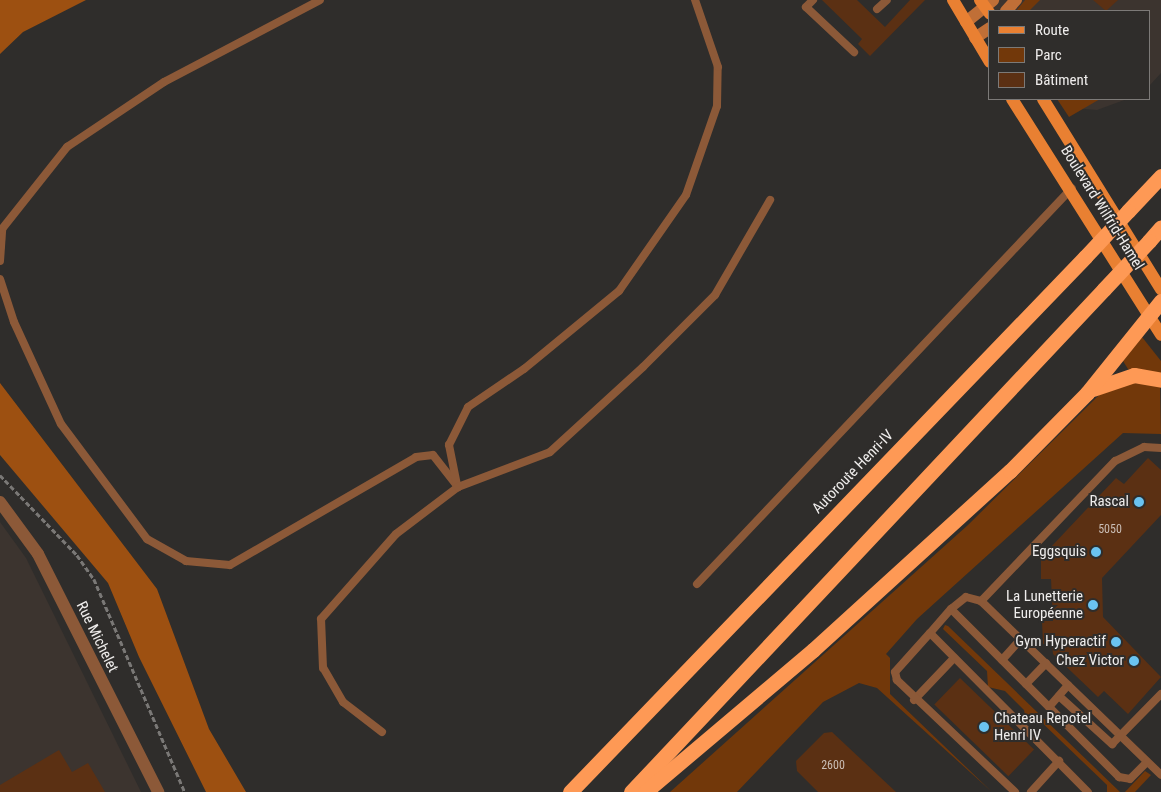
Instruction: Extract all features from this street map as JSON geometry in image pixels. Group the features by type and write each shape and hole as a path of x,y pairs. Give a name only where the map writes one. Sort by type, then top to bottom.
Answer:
{"highway":[{"name":"Autoroute Henri-IV","path":"570,792 1161,176"},
{"path":"631,792 1161,227"},
{"path":"645,792 905,567 1087,392 1161,301"},
{"path":"1087,392 1109,380 1134,375 1161,380"}],"main road":[{"path":"953,0 988,59"},
{"path":"1007,10 1016,0"},
{"path":"966,22 987,6"},
{"path":"975,38 988,29"},
{"name":"Boulevard Wilfrid-Hamel","path":"1013,100 1072,188 1161,335"},
{"name":"Boulevard Wilfrid-Hamel","path":"1044,100 1161,289"}],"street":[{"name":"Rue Michelet","path":"0,502 38,554 158,792"}],"lane":[{"path":"0,261 2,229 67,146 164,82 320,0"},
{"path":"458,487 449,445 468,407 524,369 619,291 686,195 718,106 718,67 695,0"},
{"path":"813,0 806,7 854,52"},
{"path":"877,10 887,0"},
{"path":"697,584 1072,188"},
{"path":"382,732 343,702 323,668 321,619 396,534 458,487 550,452 636,374 715,295 770,200"},
{"path":"0,279 14,322 61,424 147,539 186,561 230,565 416,457 432,455 458,487"},
{"path":"981,600 1115,462 1144,447 1161,448"},
{"path":"1015,792 914,700 894,672 951,609 966,597 981,600 1161,775"},
{"path":"951,609 1124,780 1147,762"},
{"path":"930,633 1088,792"},
{"path":"1002,660 1022,639"},
{"path":"914,700 954,658"},
{"path":"1026,684 1046,662"},
{"path":"1049,707 1068,685"},
{"path":"1059,696 1108,743 1121,736 1161,694"},
{"path":"1031,792 1059,761"}],"path":[{"path":"0,475 77,555 94,579 185,792"}],"shaded area":[{"path":"0,0 86,0 23,32 0,54"},
{"path":"988,0 1161,0 1161,73 1151,84 1151,10 994,10"},
{"path":"1059,100 1124,100 1097,110 1074,108"},
{"path":"0,383 157,589 209,729 246,792 206,792 139,657 108,583 0,455"},
{"path":"0,522 26,558 141,792 0,792"}],"green space":[{"path":"1025,0 1040,0 1030,10 1017,10"},
{"path":"1058,100 1098,100 1069,117"},
{"path":"1142,337 1161,361 1161,373 1128,369 1123,361"},
{"path":"1133,383 1160,385 1161,434 1123,433 917,619 886,654 890,658 890,694 992,792 877,688 859,683 823,702 737,792 670,792 968,525 1107,388"},
{"path":"945,625 1120,792 1107,792 1107,785 1036,717 1030,717 1027,724 1024,710 1005,691 988,687 987,671 943,629"},
{"path":"1145,771 1151,775 1135,792 1125,792"}],"building":[{"path":"822,0 857,0 885,27 910,0 925,0 870,56 858,44 862,39"},
{"path":"1093,0 1118,0 1107,10"},
{"path":"1148,458 1161,470 1161,515 1102,578 1103,617 1161,677 1128,714 1104,691 1098,697 1053,654 1052,644 1043,644 1042,621 1053,621 1051,579 1041,579 1041,558 1051,558 1050,548 1116,478 1124,484"},
{"name":"Chateau Repotel Henri IV","path":"960,678 1034,750 1008,776 934,705"},
{"path":"832,732 896,792 818,792 797,771 796,761 824,733"},
{"path":"59,750 72,772 88,763 105,792 0,792 0,785"}],"place":[{"name":"Rascal","path":"1139,502"},
{"name":"Eggsquis","path":"1096,552"},
{"name":"La Lunetterie Européenne","path":"1093,605"},
{"name":"Gym Hyperactif","path":"1116,642"},
{"name":"Chez Victor","path":"1134,661"},
{"name":"Chateau Repotel Henri IV","path":"984,727"}]}
